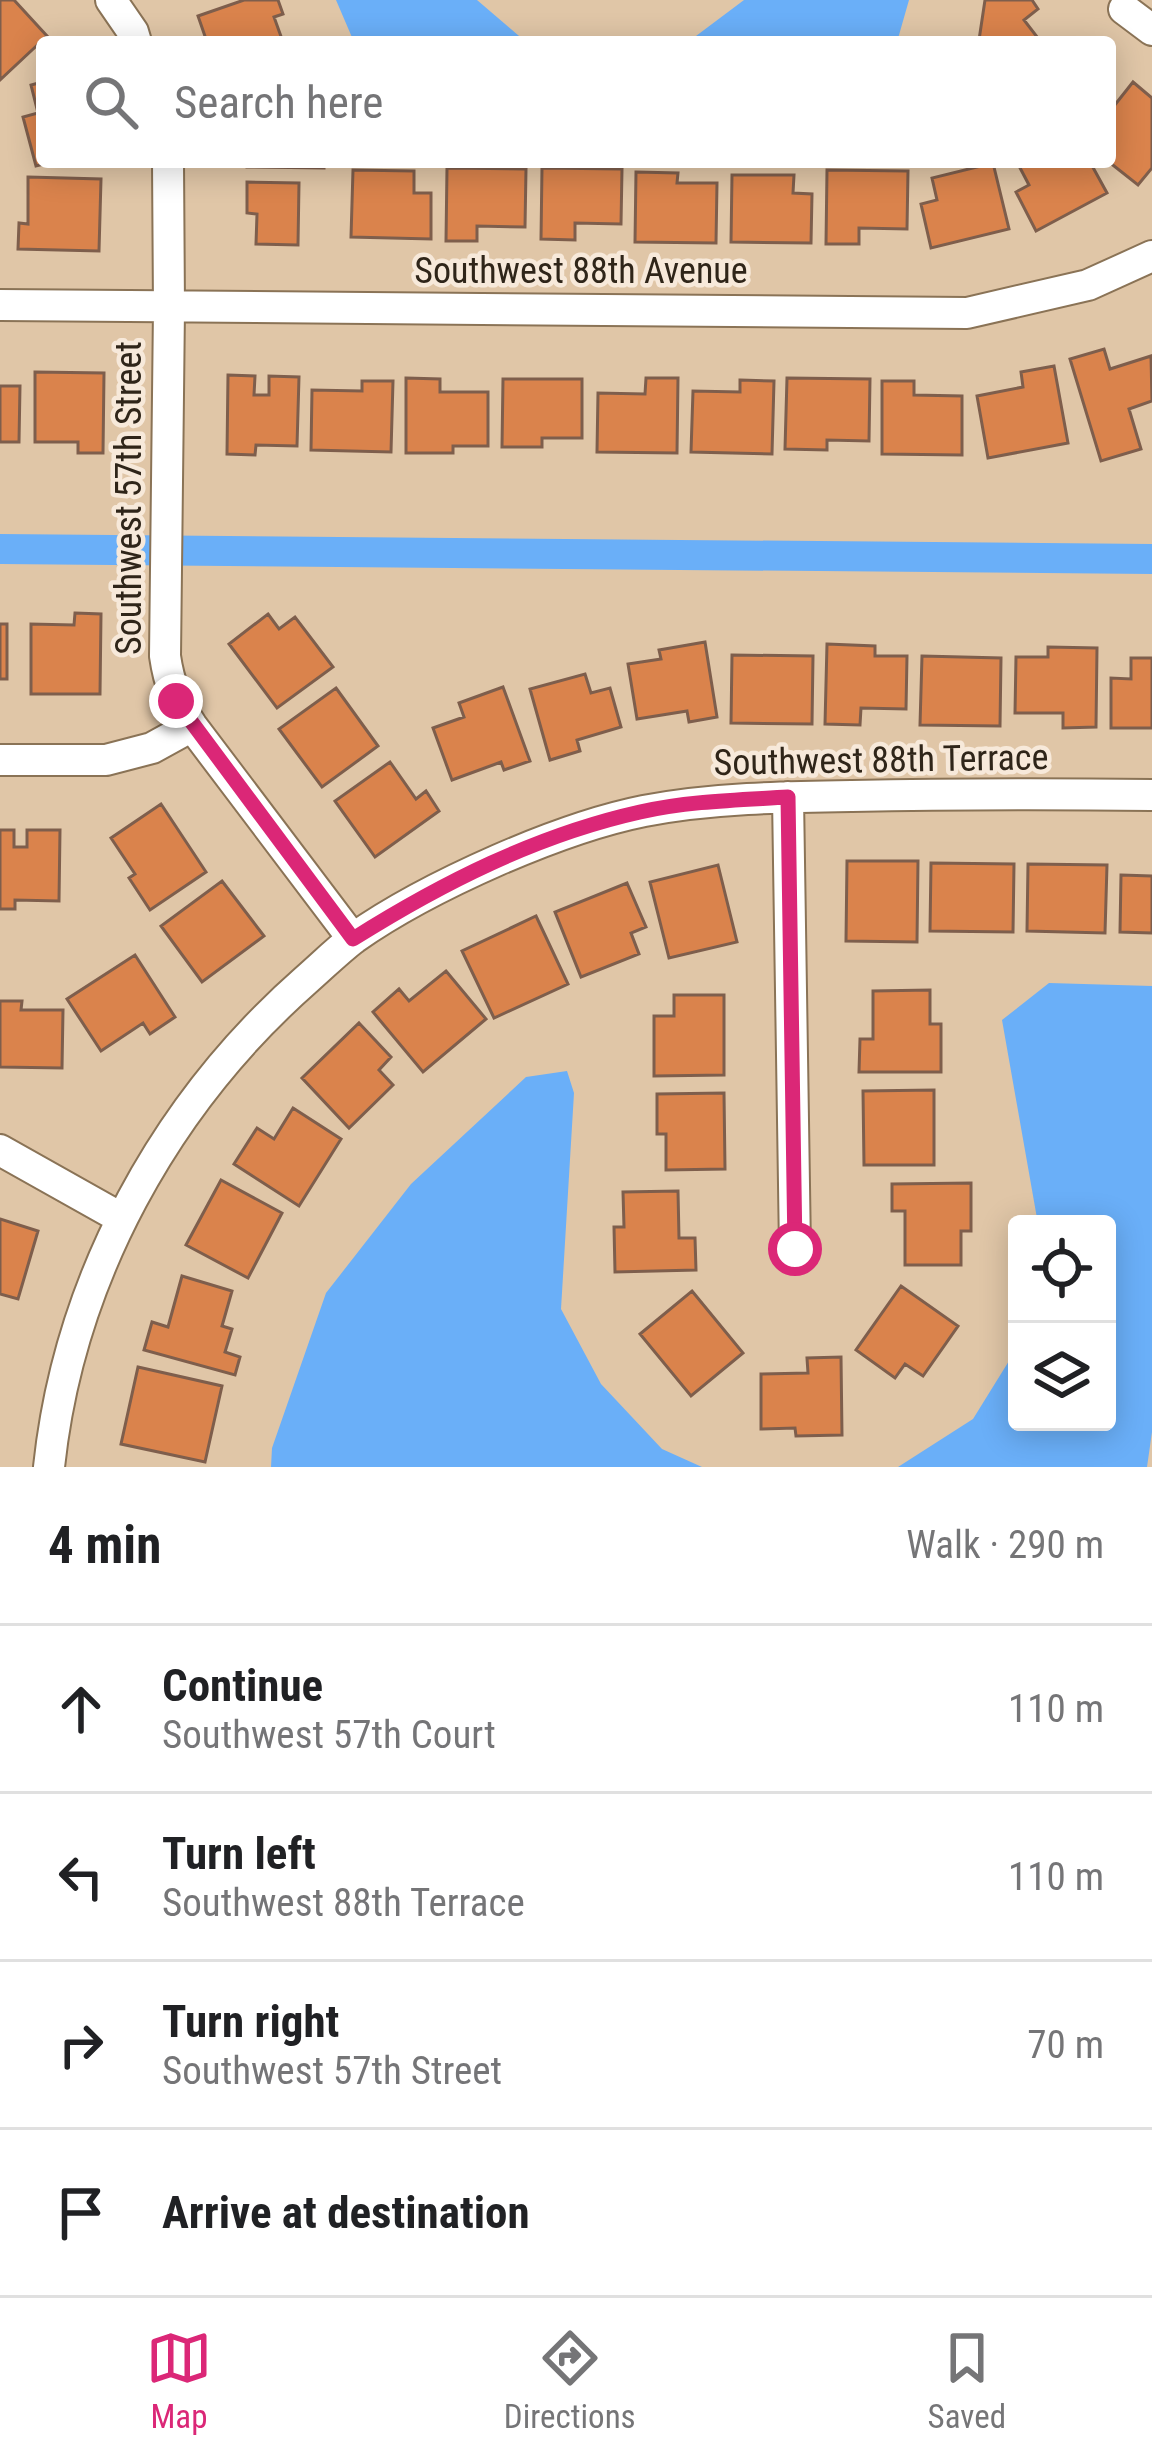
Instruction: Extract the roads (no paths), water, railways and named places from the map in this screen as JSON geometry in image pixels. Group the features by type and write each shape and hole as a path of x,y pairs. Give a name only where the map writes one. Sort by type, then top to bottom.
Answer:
{"street":[{"path":"111,0 134,36"},
{"path":"1124,9 1152,30"},
{"name":"Southwest 57th Street","path":"168,168 164,630 169,682 192,726 353,939"},
{"name":"Southwest 88th Avenue","path":"0,304 967,313 1088,285 1152,256"},
{"path":"0,760 106,760 152,748 192,726"},
{"name":"Southwest 88th Terrace","path":"353,939 470,872 578,829 642,812 788,797 1152,795"},
{"path":"788,797 795,1249"},
{"path":"50,1467 53,1431 82,1315 122,1218 179,1124 234,1052 274,1009 353,939"},
{"path":"0,1150 122,1218"}],"water":[{"path":"336,0 477,0 519,36 351,36"},
{"path":"744,0 909,0 899,36 696,36"},
{"path":"1049,983 1152,986 1152,1432 1147,1467 898,1467 973,1419 1008,1363 1008,1431 1116,1431 1116,1215 1036,1215 1002,1020"},
{"path":"567,1071 574,1093 561,1309 601,1384 662,1449 702,1467 271,1467 272,1448 326,1293 411,1184 526,1077"}],"waterway":[{"path":"0,549 1152,559"}]}
